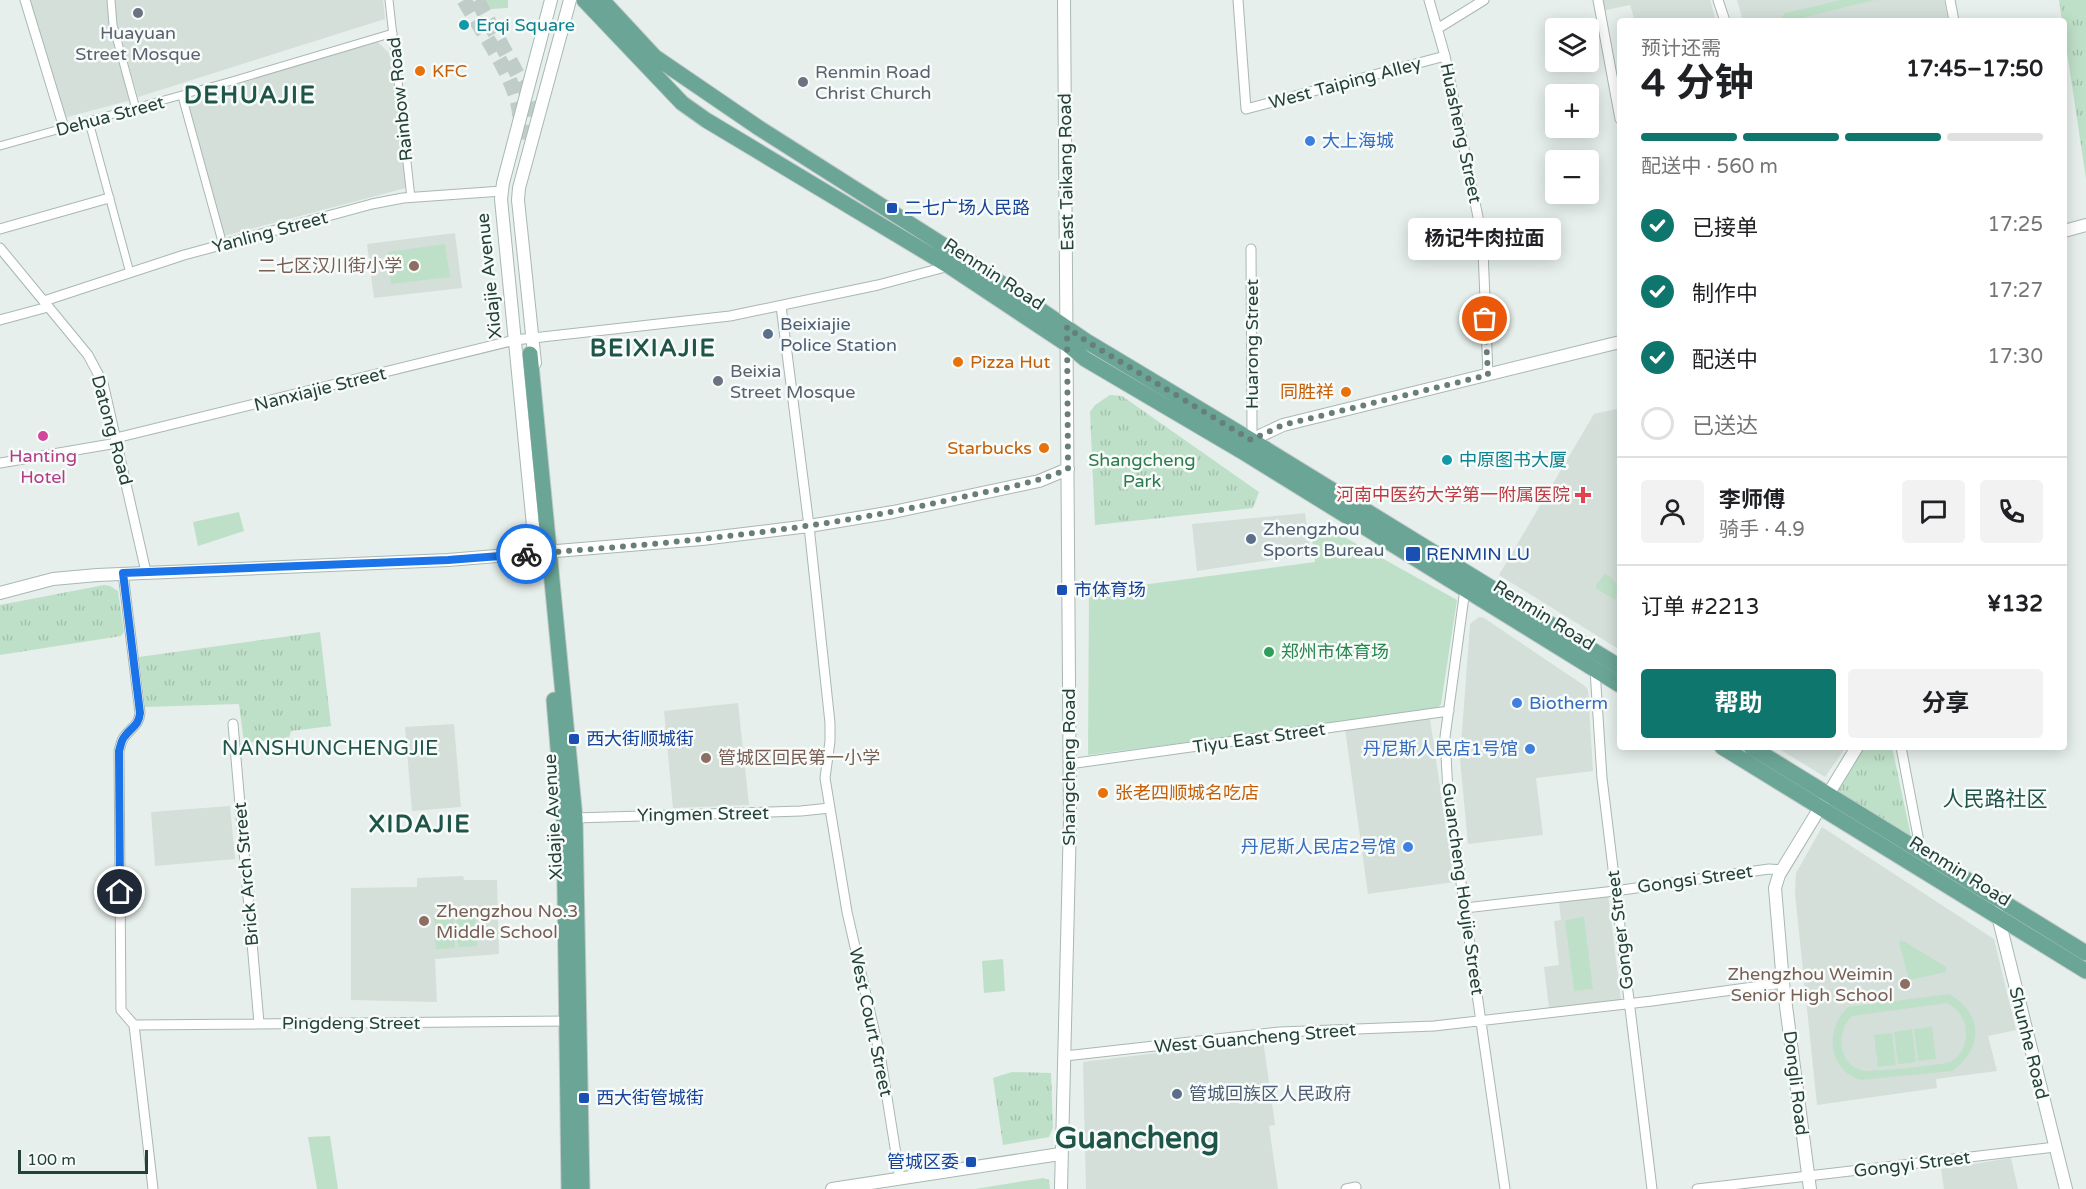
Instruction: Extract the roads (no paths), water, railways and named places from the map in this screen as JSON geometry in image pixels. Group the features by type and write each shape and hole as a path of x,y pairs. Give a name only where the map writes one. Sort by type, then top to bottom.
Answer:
{"main road":[{"name":"Renmin Road","path":"584,0 682,103 698,114 949,266 1068,345 1085,360 1247,446 1617,665"},
{"name":"Renmin Road","path":"602,0 655,57 759,128 963,257 1086,341 1465,589 1617,683"},
{"name":"Xidajie Avenue","path":"525,345 545,553 575,818 582,1189"},
{"name":"Xidajie Avenue","path":"545,553 564,819 569,1189"},
{"name":"Renmin Road","path":"1728,750 1922,852 2086,953"},
{"name":"Renmin Road","path":"1755,750 1823,801 1999,917 2086,970"}],"street":[{"path":"25,0 64,128"},
{"path":"111,0 113,25 136,109"},
{"name":"Rainbow Road","path":"389,0 411,198"},
{"name":"Xidajie Avenue","path":"525,345 501,205 502,191 551,0"},
{"name":"Xidajie Avenue","path":"525,345 519,188 570,0"},
{"name":"East Taikang Road","path":"1064,0 1068,345"},
{"name":"West Taiping Alley","path":"1238,0 1246,110 1445,56"},
{"name":"Huasheng Street","path":"1429,0 1445,56 1478,216 1483,250 1488,375"},
{"path":"1437,29 1484,0"},
{"path":"1598,0 1617,103"},
{"path":"1718,0 1724,18"},
{"path":"1950,0 1953,18"},
{"name":"Dehua Street","path":"0,146 182,96 393,33"},
{"path":"182,96 223,245"},
{"path":"89,122 130,273"},
{"name":"Yanling Street","path":"0,320 130,273 372,204 411,198 502,191"},
{"path":"0,229 109,198"},
{"path":"2067,230 2086,225"},
{"name":"Datong Road","path":"0,248 88,355 103,383 146,572"},
{"name":"Huarong Street","path":"1247,446 1251,249"},
{"name":"Nanxiajie Street","path":"0,463 116,441 525,345 730,316 878,285 949,266"},
{"name":"West Court Street","path":"781,306 809,526 830,723 825,778 855,947 881,1060 900,1179"},
{"path":"1247,446 1283,425 1617,343"},
{"name":"Shangcheng Road","path":"1061,1189 1070,764 1068,345"},
{"path":"0,593 53,579 123,573 448,560 702,539 809,526 892,512 1039,481 1068,469"},
{"path":"123,573 140,713 135,727 122,739 119,751 121,1010 134,1025 153,1189"},
{"name":"Guancheng Houjie Street","path":"1465,589 1445,737 1448,784 1505,1189"},
{"name":"Gonger Street","path":"1595,670 1602,778 1652,1189"},
{"name":"Tiyu East Street","path":"1070,764 1449,711"},
{"name":"Brick Arch Street","path":"233,723 259,1023"},
{"name":"Dongli Road","path":"1810,1189 1783,983 1775,888 1782,870 1855,750"},
{"path":"1902,750 1922,852"},
{"name":"Yingmen Street","path":"575,818 801,811 830,808"},
{"name":"Gongsi Street","path":"1465,908 1615,891 1769,869 1782,870"},
{"name":"Shunhe Road","path":"1994,896 2066,1189"},
{"name":"West Guancheng Street","path":"1065,1056 1280,1032 1434,1026 1629,1004 1783,983"},
{"name":"Pingdeng Street","path":"134,1025 568,1021"},
{"name":"Gongyi Street","path":"1697,1189 2055,1147"},
{"path":"839,1189 1060,1154"}],"tunnel":[{"path":"464,0 507,75 514,91 520,121"},
{"path":"477,0 525,88 531,109 529,141"}],"place":[{"name":"Huayuan Street Mosque","path":"138,13"},
{"name":"Erqi Square","path":"464,25"},
{"name":"KFC","path":"420,71"},
{"name":"Renmin Road Christ Church","path":"803,82"},
{"name":"大上海城","path":"1310,141"},
{"name":"二七广场人民路","path":"892,208"},
{"name":"二七区汉川街小学","path":"414,266"},
{"name":"杨记牛肉拉面","path":"1485,319"},
{"name":"Beixiajie Police Station","path":"768,334"},
{"name":"Pizza Hut","path":"958,362"},
{"name":"Beixia Street Mosque","path":"718,381"},
{"name":"同胜祥","path":"1346,392"},
{"name":"Hanting Hotel","path":"43,436"},
{"name":"Starbucks","path":"1044,448"},
{"name":"中原图书大厦","path":"1447,460"},
{"name":"河南中医药大学第一附属医院","path":"1583,495"},
{"name":"Zhengzhou Sports Bureau","path":"1251,539"},
{"name":"RENMIN LU","path":"1413,554"},
{"name":"市体育场","path":"1062,590"},
{"name":"郑州市体育场","path":"1269,652"},
{"name":"Biotherm","path":"1517,703"},
{"name":"西大街顺城街","path":"574,739"},
{"name":"丹尼斯人民店1号馆","path":"1530,749"},
{"name":"管城区回民第一小学","path":"706,758"},
{"name":"张老四顺城名吃店","path":"1103,793"},
{"name":"丹尼斯人民店2号馆","path":"1408,847"},
{"name":"Zhengzhou No.3 Middle School","path":"424,921"},
{"name":"Zhengzhou Weimin Senior High School","path":"1905,984"},
{"name":"管城回族区人民政府","path":"1177,1094"},
{"name":"西大街管城街","path":"584,1098"},
{"name":"管城区委","path":"971,1162"}],"district":[{"name":"DEHUAJIE","path":"250,95"},
{"name":"BEIXIAJIE","path":"653,348"},
{"name":"NANSHUNCHENGJIE","path":"330,748"},
{"name":"人民路社区","path":"1995,799"},
{"name":"XIDAJIE","path":"420,824"},
{"name":"Guancheng","path":"1137,1138"}],"park label":[{"name":"Shangcheng Park","path":"1142,470"}]}
